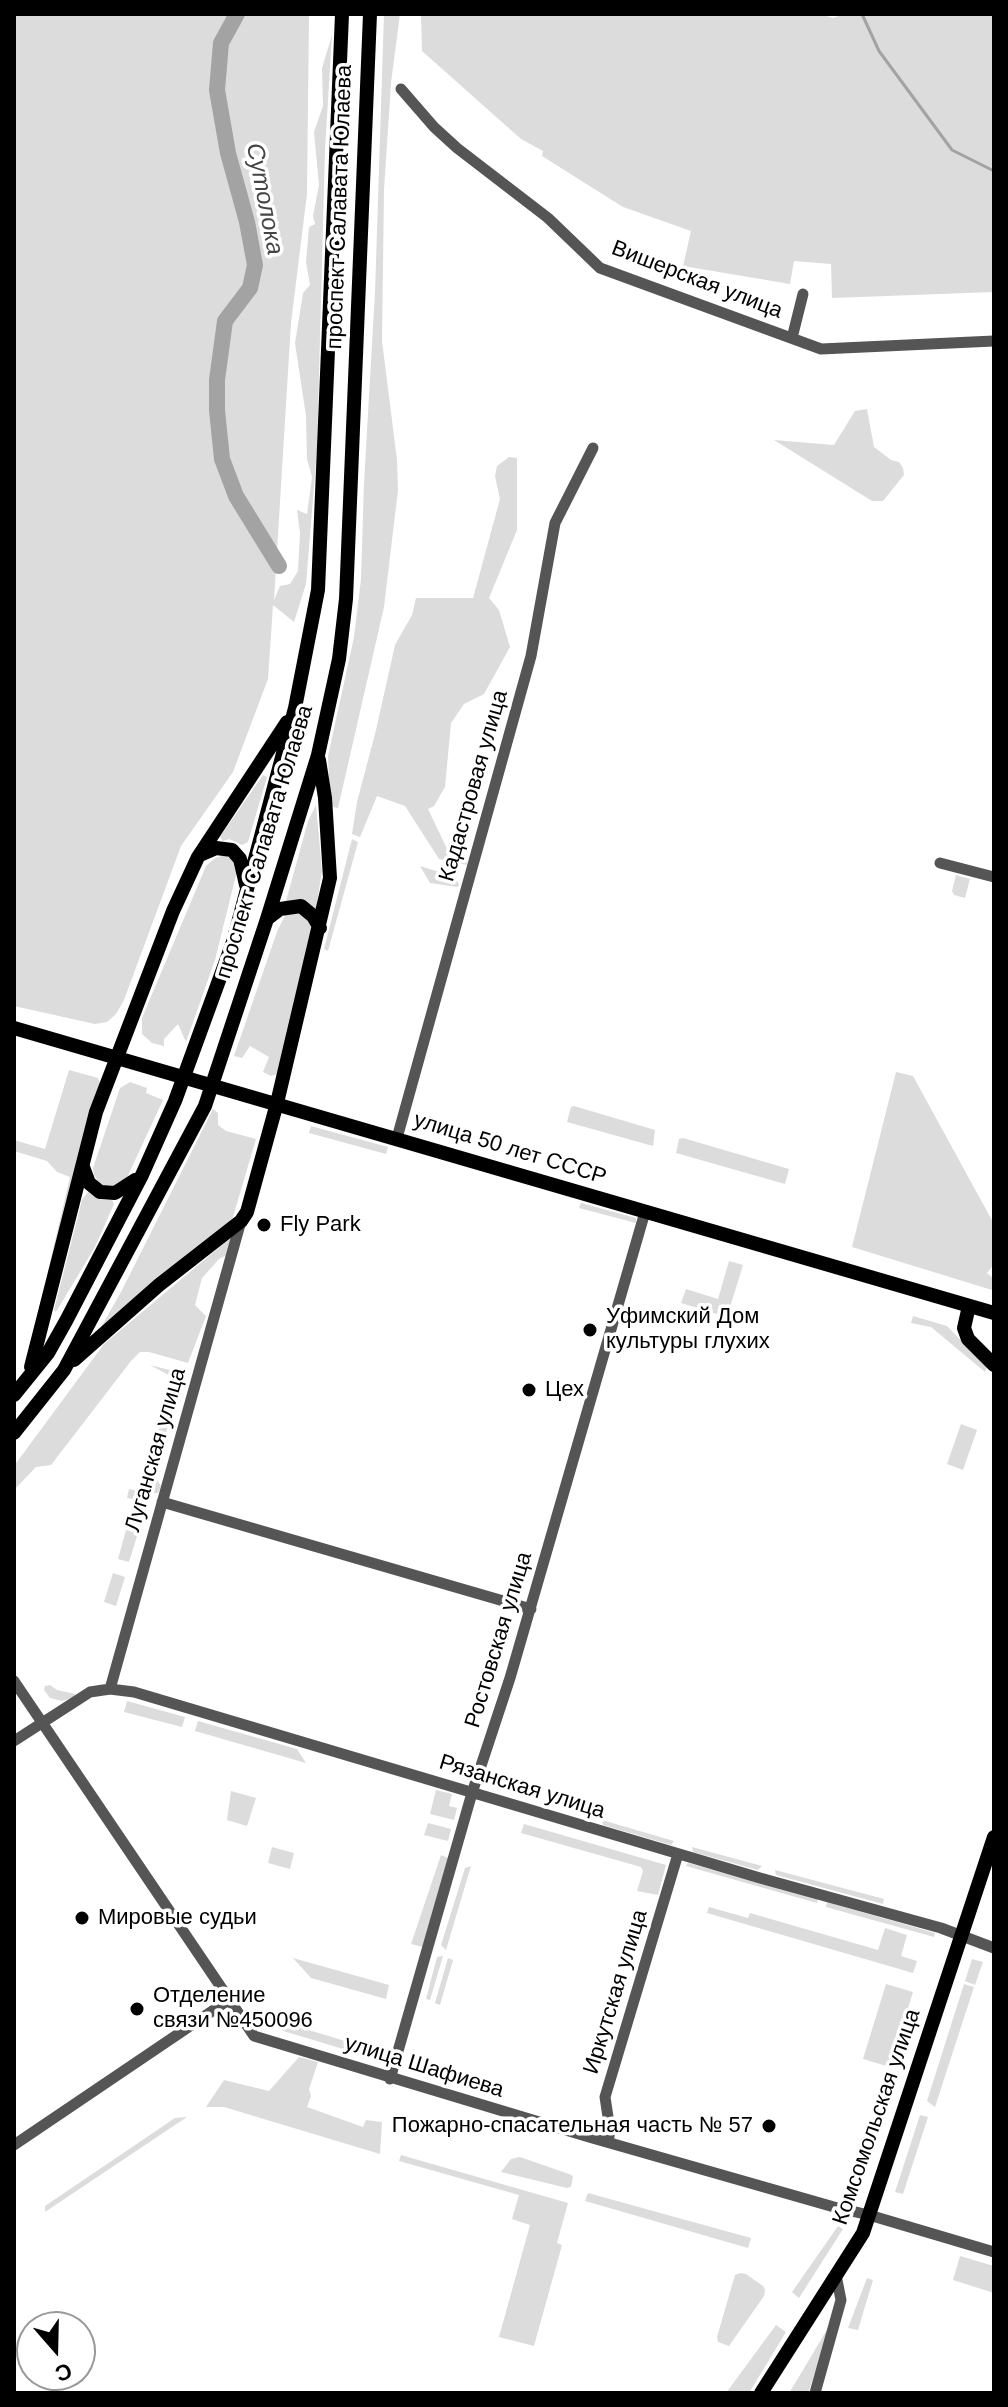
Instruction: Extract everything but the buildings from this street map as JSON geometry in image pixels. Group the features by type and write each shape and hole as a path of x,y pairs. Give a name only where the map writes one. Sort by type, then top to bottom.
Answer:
{"main road":[{"name":"проспект Салавата Юлаева","path":"14,1395 48,1353 66,1321 142,1175 196,1048 233,942 295,708 318,590 342,14"},
{"name":"проспект Салавата Юлаева","path":"14,1433 64,1370 205,1106 318,755 339,659 346,599 370,14"},
{"path":"28,1377 96,1112 173,911 198,857 295,708"},
{"path":"64,1370 100,1335 241,1221 253,1192 330,878 325,798 318,755"},
{"path":"198,857 216,848 232,850 240,859 247,890"},
{"path":"267,919 280,909 301,906 313,916 320,928"},
{"name":"улица 50 лет СССР","path":"14,1028 994,1313"},
{"path":"83,1166 93,1188 108,1194 122,1190 142,1175"},
{"path":"969,1306 964,1328 968,1339 994,1365"},
{"name":"Комсомольская улица","path":"761,2393 863,2233 994,1837"}],"street":[{"name":"Вишерская улица","path":"401,89 457,148 548,218 600,268 821,349 994,341"},
{"path":"792,338 803,294"},
{"name":"Кадастровая улица","path":"397,1138 531,656 555,523 593,448"},
{"path":"940,863 994,877"},
{"name":"Ростовская улица","path":"390,2079 472,1793 531,1609 645,1212"},
{"name":"Луганская улица","path":"110,1689 241,1221"},
{"path":"162,1502 531,1609"},
{"name":"улица Шафиева","path":"14,1681 254,2036 390,2079 994,2252"},
{"path":"14,1741 90,1692 110,1689"},
{"name":"Рязанская улица","path":"110,1689 134,1692 678,1854 941,1928 994,1948"},
{"name":"Иркутская улица","path":"608,2142 610,2130 605,2097 678,1854"},
{"path":"14,2145 230,1999"},
{"path":"815,2393 841,2300 836,2275"}],"shaded area":[{"path":"14,14 309,14 307,194 291,323 274,600 280,586 290,584 298,571 300,533 297,510 307,514 312,477 307,459 306,416 295,343 303,293 310,285 306,262 309,227 315,224 313,216 319,185 314,132 323,106 322,68 332,35 325,150 317,450 306,584 294,622 273,605 268,679 233,772 181,846 124,1000 107,1022 95,1024 14,1006"},
{"path":"384,14 400,14 391,83 384,190 382,341 398,490 384,607 338,808 333,807 330,800 328,756 354,637 361,579"},
{"path":"421,14 819,14 833,18 844,14 994,14 994,292 832,298 831,264 794,261 790,284 683,266 691,231 623,207 542,156 543,151 521,139 422,51"},
{"path":"867,409 874,447 891,460 899,462 903,468 904,475 883,501 872,501 774,440 834,445 855,411"},
{"path":"509,457 517,458 517,530 489,598 499,610 510,647 484,694 464,704 451,723 445,787 434,806 428,809 449,853 467,861 467,865 439,859 405,806 377,796 360,837 352,834 395,645 412,615 416,598 473,598 500,499 495,476 497,466"},
{"path":"263,775 267,777 248,842 242,845 229,839 223,841 220,837"},
{"path":"316,805 322,871 316,909 304,901 286,901 308,821"},
{"path":"352,839 358,842 328,951 324,949"},
{"path":"225,855 235,862 237,871 215,960 186,1042 178,1024 164,1039 164,1046 152,1043 142,1034 142,1018 206,866 215,858"},
{"path":"420,866 455,877 459,885 430,883"},
{"path":"956,875 970,879 965,898 954,895 952,891"},
{"path":"299,912 308,915 316,930 277,1074 271,1076 263,1072 269,1057 250,1046 242,1058 234,1056 278,929 286,914"},
{"path":"69,1070 98,1078 100,1083 36,1322 70,1177 57,1172 47,1161 14,1151 14,1140 45,1149"},
{"path":"896,1072 913,1076 994,1224 994,1264 987,1273 994,1279 992,1290 852,1247"},
{"path":"130,1082 147,1088 146,1093 163,1100 125,1182 120,1186 102,1187 93,1168 120,1088"},
{"path":"574,1106 655,1130 653,1146 567,1122"},
{"path":"213,1109 218,1113 218,1125 226,1131 256,1139 233,1217 225,1229 100,1329 121,1292"},
{"path":"311,1126 388,1147 386,1154 309,1133"},
{"path":"679,1139 789,1169 785,1184 676,1153"},
{"path":"88,1192 101,1200 112,1200 114,1204 95,1247 56,1312 54,1310 82,1200"},
{"path":"581,1203 636,1218 636,1223 579,1208"},
{"path":"234,1235 227,1255 219,1259 202,1278 195,1305 206,1316 188,1363 140,1352 51,1465 36,1467 14,1490 14,1466 104,1344"},
{"path":"729,1261 743,1265 727,1317 681,1303 686,1289 718,1299"},
{"path":"913,1316 947,1326 987,1367 985,1372 931,1327 911,1323"},
{"path":"150,1365 181,1373 182,1377 154,1475 161,1486 158,1493 151,1493 148,1502 127,1498 129,1489 138,1491 176,1379"},
{"path":"961,1424 977,1430 963,1470 947,1464"},
{"path":"126,1530 138,1533 129,1562 118,1559"},
{"path":"113,1573 125,1577 116,1606 104,1602"},
{"path":"45,1686 75,1694 75,1697 62,1701 50,1698 44,1690"},
{"path":"127,1701 185,1717 182,1727 124,1712"},
{"path":"198,1721 297,1749 306,1763 195,1731"},
{"path":"436,1790 452,1794 449,1806 457,1808 454,1820 430,1814"},
{"path":"231,1791 256,1798 247,1826 227,1820"},
{"path":"602,1820 674,1841 671,1845 603,1825"},
{"path":"428,1823 451,1829 448,1841 424,1835"},
{"path":"524,1824 666,1865 658,1895 637,1891 643,1871 641,1867 521,1833"},
{"path":"272,1847 294,1853 290,1869 268,1863"},
{"path":"692,1847 762,1866 758,1870 693,1852"},
{"path":"441,1855 448,1858 423,1947 411,1944"},
{"path":"688,1863 818,1899 817,1903 686,1866"},
{"path":"471,1866 446,1950 441,1945 465,1868"},
{"path":"775,1870 884,1899 883,1904 776,1875"},
{"path":"827,1902 935,1933 934,1937 826,1907"},
{"path":"709,1907 748,1918 750,1913 878,1950 885,1928 907,1935 901,1956 917,1961 913,1973 707,1913"},
{"path":"443,1956 430,2000 426,1999 437,1957"},
{"path":"293,1958 389,1985 386,1999 311,1978"},
{"path":"448,1958 453,1960 440,2005 435,2003"},
{"path":"972,1959 983,1962 975,1985 965,1981"},
{"path":"886,1984 913,1992 890,2067 863,2059"},
{"path":"964,1984 974,1987 935,2107 927,2101"},
{"path":"282,2022 385,2053 383,2061 280,2030"},
{"path":"299,2057 318,2062 307,2107 363,2127 366,2120 382,2122 380,2154 224,2107 206,2107 224,2080 269,2091"},
{"path":"920,2115 928,2117 903,2194 895,2192"},
{"path":"187,2117 45,2212 45,2206 175,2118"},
{"path":"401,2155 568,2203 557,2243 562,2245 534,2346 499,2337 530,2225 512,2219 519,2195 399,2161"},
{"path":"520,2157 573,2176 571,2187 501,2172 511,2159"},
{"path":"588,2193 751,2238 748,2248 585,2201"},
{"path":"838,2226 843,2229 799,2298 792,2292"},
{"path":"960,2256 994,2266 994,2293 953,2280"},
{"path":"746,2274 765,2290 764,2296 729,2346 718,2342 717,2337 735,2275"},
{"path":"867,2278 873,2280 858,2330 848,2328"},
{"path":"835,2316 808,2393 789,2393 803,2370"},
{"path":"776,2325 786,2332 749,2393 726,2393"}],"waterway":[{"name":"Сутолока","path":"237,14 221,43 217,90 228,153 255,265 250,288 225,321 217,380 217,410 222,459 236,496 279,566"},
{"path":"862,14 879,51 952,150 994,171"}],"place":[{"name":"Fly Park","path":"264,1225"},
{"name":"Уфимский Дом культуры глухих","path":"590,1330"},
{"name":"Цех","path":"529,1390"},
{"name":"Мировые судьи","path":"82,1918"},
{"name":"Отделение связи №450096","path":"137,2009"},
{"name":"Пожарно-спасательная часть № 57","path":"769,2126"}]}
